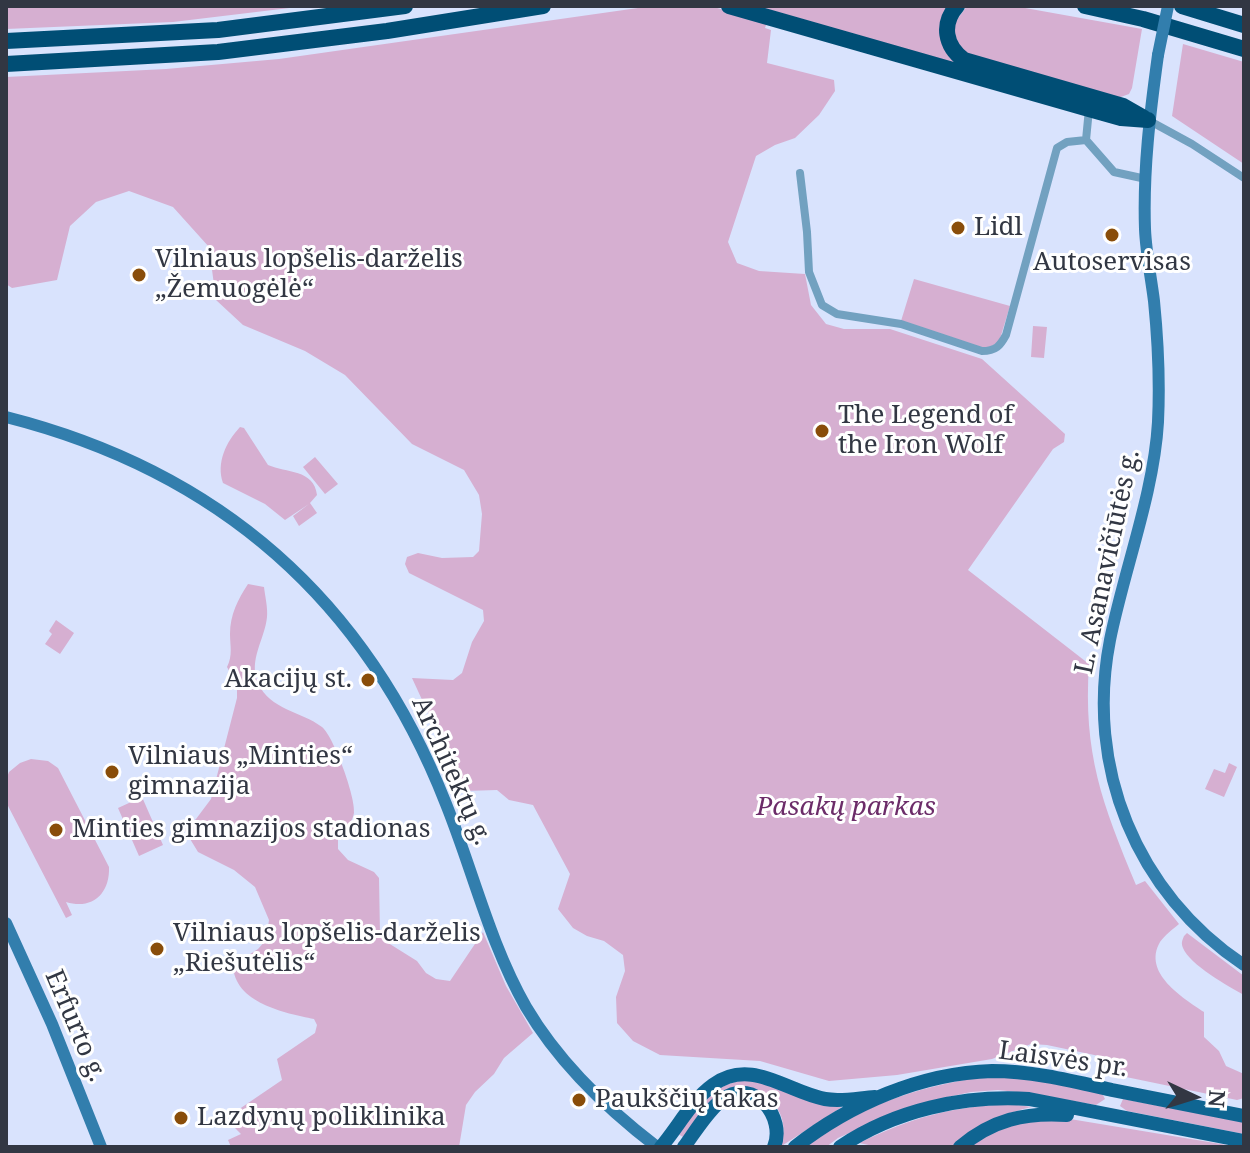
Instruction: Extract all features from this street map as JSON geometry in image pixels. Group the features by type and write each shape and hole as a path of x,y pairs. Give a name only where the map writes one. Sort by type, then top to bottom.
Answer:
{"highway":[{"path":"6,41 218,30 405,6"},
{"path":"6,64 141,58 246,49 543,6"},
{"path":"729,6 1121,118 1148,120"},
{"path":"957,6 949,17 947,31 954,51 964,60 1123,106 1148,120"},
{"path":"1085,6 1170,26 1244,49"},
{"path":"1182,6 1244,25"}],"main road":[{"name":"Laisvės pr.","path":"795,1147 831,1122 883,1096 942,1077 1012,1072 1062,1079 1244,1116"},
{"path":"659,1147 712,1085 734,1075 759,1075 826,1099 883,1096"},
{"path":"684,1147 723,1099 738,1094 756,1097 770,1108 778,1126 774,1147"},
{"name":"Laisvės pr.","path":"840,1147 851,1139 910,1114 951,1102 1029,1099 1244,1141"},
{"path":"960,1147 990,1126 1023,1115 1042,1113 1124,1118"}],"street":[{"name":"L. Asanavičiūtės g.","path":"1168,6 1148,120 1146,179 1145,233 1159,367 1157,428 1149,478 1104,672 1102,705 1107,756 1122,814 1151,873 1212,942 1244,965"},
{"path":"1089,109 1086,140 1114,172 1146,179"},
{"path":"1148,120 1244,178"},
{"path":"800,173 809,272 822,305 837,314 901,324 989,351 997,349 1006,335 1057,148 1067,142 1086,140"},
{"name":"Architektų g.","path":"6,417 92,442 136,461 191,491 262,542 329,606 374,665 416,734 446,804 511,978 544,1036 613,1113 659,1147"},
{"name":"Erfurto g.","path":"6,923 52,1024 101,1147"}],"green space":[{"path":"6,6 306,6 173,22 6,29"},
{"name":"Pasakų parkas","path":"652,6 710,6 767,22 765,28 771,30 767,63 834,80 835,91 819,115 795,138 756,156 728,242 737,263 759,271 805,274 811,305 826,324 844,329 890,329 982,359 1065,434 1064,442 1053,449 968,570 1089,664 1092,752 1113,829 1136,885 1145,881 1179,924 1160,942 1156,964 1160,974 1176,992 1204,1012 1204,1037 1219,1051 1226,1066 1244,1074 1244,1098 1237,1100 1126,1077 1114,1062 1047,1045 1031,1044 992,1059 897,1075 829,1081 760,1061 660,1055 633,1041 617,1023 616,997 625,971 623,955 604,941 573,928 558,909 570,874 533,805 509,800 497,790 464,791 412,678 453,680 462,673 472,642 484,621 483,610 409,573 405,564 407,557 418,553 442,558 473,557 479,551 482,514 479,495 464,470 412,444 345,375 305,351 243,325 216,300 209,247 173,207 129,191 96,202 70,226 57,280 12,288 6,284 6,77 166,69 279,59"},
{"path":"747,6 950,6 958,66"},
{"path":"967,6 1014,6 1142,29 1129,94 1118,98 970,56 958,46 953,25"},
{"path":"1183,44 1244,62 1244,164 1172,116"},
{"path":"914,279 1010,306 999,342 986,349 901,321"},
{"path":"1033,326 1047,327 1044,358 1031,357"},
{"path":"240,427 244,428 268,465 311,480 317,495 310,503 317,513 299,526 293,516 309,504 285,520 265,504 223,483 221,468 224,453"},
{"path":"315,457 338,484 325,494 303,467"},
{"path":"248,584 264,587 267,606 266,625 255,666 258,683 278,705 322,727 338,755 348,782 354,813 338,839 338,849 348,860 374,872 379,878 380,934 385,941 417,961 426,973 436,979 450,981 483,932 506,986 533,1033 504,1058 466,1105 459,1147 231,1147 228,1140 241,1134 229,1122 229,1116 282,1080 277,1059 315,1033 317,1025 314,1019 263,1004 242,989 233,965 266,940 269,920 255,887 234,870 198,852 184,829 211,799 237,698 237,685 227,667 231,654 231,620"},
{"path":"56,620 74,633 60,654 45,644"},
{"name":"Minties gimnazijos stadionas","path":"31,759 48,761 58,768 109,867 109,877 98,898 84,904 66,902 72,915 66,918 6,802 9,772"},
{"path":"1229,763 1237,767 1224,797 1205,789 1214,769 1225,773"},
{"path":"142,797 163,845 139,856 118,808"},
{"path":"1187,933 1244,976 1244,995 1193,961 1183,948"},
{"path":"982,1077 1038,1079 1102,1093 1105,1099 1096,1105 998,1090 971,1092 899,1111 838,1138 826,1147 804,1147 845,1121 888,1101"},
{"path":"748,1079 842,1107 780,1147 783,1127 778,1110 766,1097 747,1089 683,1137 678,1134 715,1091"},
{"path":"1123,1099 1244,1122 1244,1134 1127,1111 1120,1106"},
{"path":"1009,1104 1032,1107 989,1121 952,1147 878,1147 859,1143 932,1115"},
{"path":"1058,1117 1239,1147 967,1147 1001,1125"}],"place":[{"name":"Lidl","path":"958,228"},
{"name":"Autoservisas","path":"1112,235"},
{"name":"Vilniaus lopšelis-darželis „Žemuogėlė“","path":"139,275"},
{"name":"The Legend of the Iron Wolf","path":"822,431"},
{"name":"Akacijų st.","path":"368,680"},
{"name":"Vilniaus „Minties“ gimnazija","path":"112,772"},
{"name":"Minties gimnazijos stadionas","path":"56,830"},
{"name":"Vilniaus lopšelis-darželis „Riešutėlis“","path":"157,949"},
{"name":"Paukščių takas","path":"579,1100"},
{"name":"Lazdynų poliklinika","path":"181,1118"}]}
